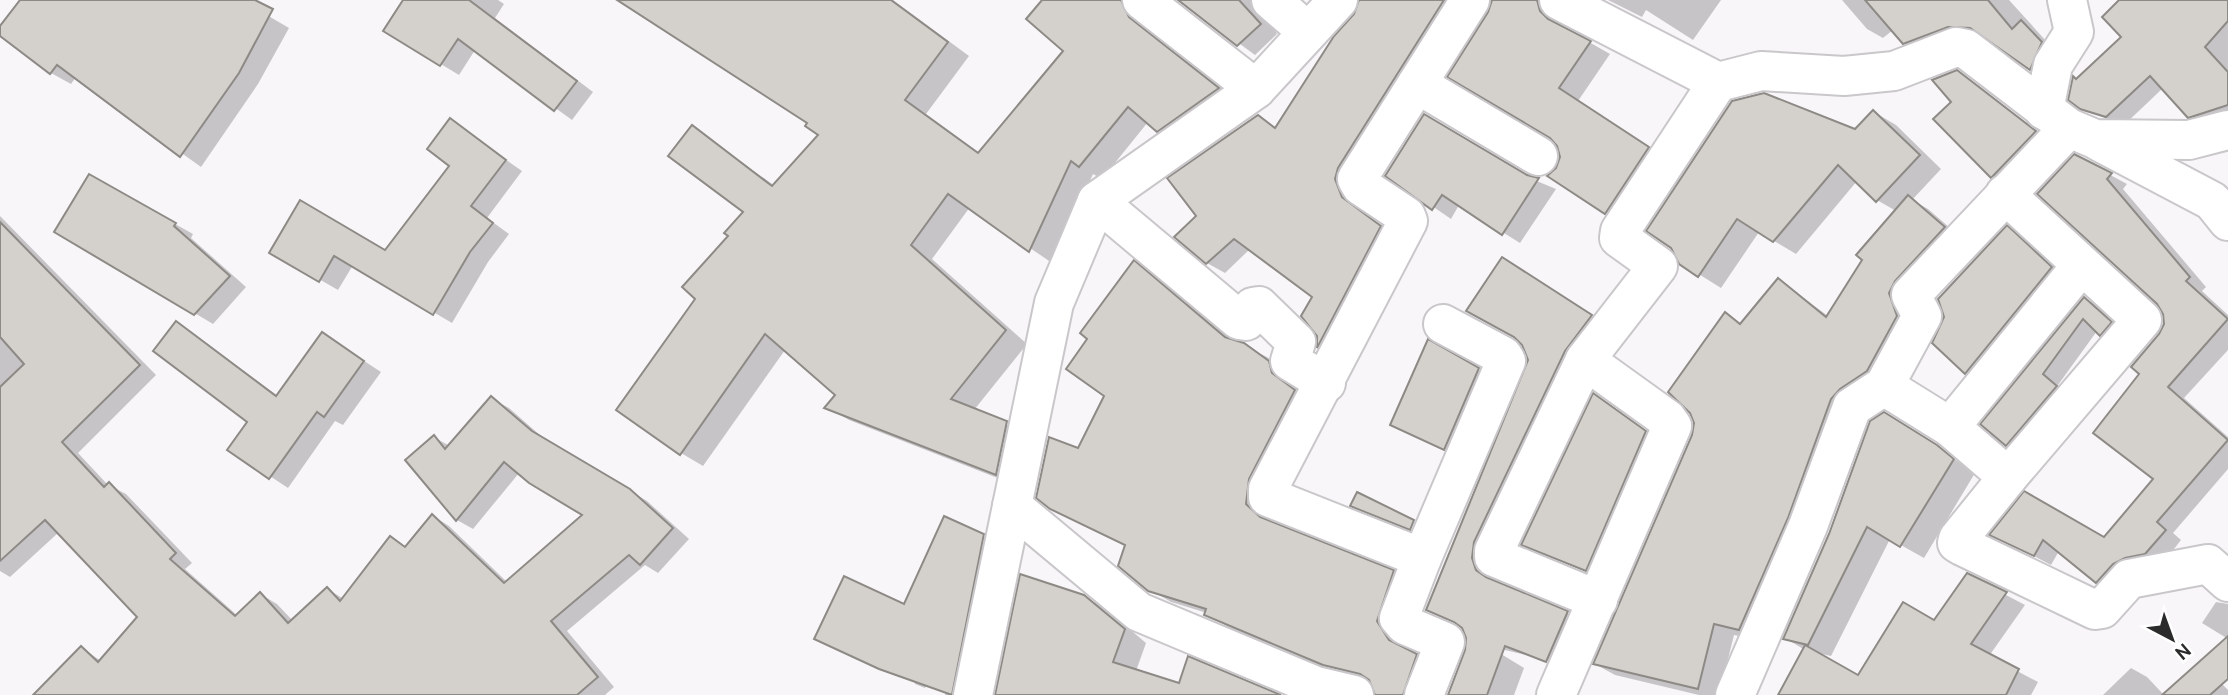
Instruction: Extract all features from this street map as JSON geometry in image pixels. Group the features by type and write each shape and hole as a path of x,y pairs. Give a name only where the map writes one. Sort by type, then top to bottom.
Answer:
{"street":[{"path":"1142,0 1256,89"},
{"path":"1271,0 1308,33"},
{"path":"973,695 1054,303 1097,201 1256,89 1338,0"},
{"path":"1422,558 1268,497 1268,489 1326,383 1408,221 1406,216 1361,186 1357,179 1470,0"},
{"path":"1560,0 1718,82 1761,71 1844,76 1894,72 1956,47 1966,49 2069,126 2211,201 2228,221"},
{"path":"2067,0 2074,32 2053,65 2069,126"},
{"path":"1598,600 1494,557 1494,551 1586,360 1658,266 1619,238 1620,231 1718,82"},
{"path":"1417,84 1538,156"},
{"path":"2069,126 2189,141 2228,130"},
{"path":"1735,695 1808,526 1852,407 1884,386 1922,316 1923,312 1911,295 2069,126"},
{"path":"2005,194 2143,320 2008,477 1957,543 2095,610 2102,608 2133,578 2208,564 2228,582"},
{"path":"1097,201 1239,320 1246,321 1253,307 1259,306 1296,342 1290,358 1292,363 1326,383"},
{"path":"1950,427 2081,266"},
{"path":"1424,695 1445,642 1405,625 1399,618 1506,361 1503,356 1443,324"},
{"path":"1556,695 1672,426 1667,419 1586,360"},
{"path":"1884,386 1950,427 2008,477"},
{"path":"1013,506 1139,612 1336,693"}],"building":[{"path":"20,0 255,0 273,9 239,73 180,157 57,65 50,74 0,36 0,26"},
{"path":"403,0 469,0 577,81 554,111 458,39 440,66 383,31"},
{"path":"617,0 891,0 948,42 905,100 978,153 1063,51 1026,19 1042,0 1121,0 1129,17 1219,88 1157,132 1128,107 1079,167 1071,161 1029,252 948,194 911,245 1006,330 951,399 1007,421 996,475 824,408 835,395 765,334 680,455 616,410 695,299 682,287 728,236 724,233 743,212 668,156 692,125 772,186 818,135 805,126 807,123"},
{"path":"1178,0 1239,0 1261,24 1237,46"},
{"path":"1359,0 1444,0 1338,168 1335,179 1342,197 1381,226 1317,348 1317,336 1301,316 1312,297 1234,239 1206,264 1174,237 1196,216 1167,178 1258,115 1275,128 1334,36 1354,14"},
{"path":"1492,0 1537,0 1540,11 1548,19 1591,41 1559,88 1649,147 1605,214 1547,176 1556,168 1560,157 1557,146 1550,138 1447,77 1488,12"},
{"path":"1865,0 1988,0 2012,29 2021,20 2042,42 2030,70 1970,28 1948,27 1903,44"},
{"path":"2119,0 2228,0 2228,21 2205,47 2228,72 2228,105 2188,118 2150,76 2106,117 2080,109 2068,100 2073,76 2076,79 2121,37 2102,17"},
{"path":"1957,70 2036,131 1991,178 1933,119 1951,102 1932,80"},
{"path":"1764,93 1855,129 1873,110 1920,155 1876,202 1838,165 1773,242 1737,219 1698,277 1679,264 1671,248 1646,231 1732,101"},
{"path":"1424,114 1527,175 1539,178 1502,235 1442,195 1432,210 1385,176"},
{"path":"450,118 506,160 471,206 493,223 470,252 433,315 334,256 319,282 269,253 300,200 385,250 449,166 427,149"},
{"path":"2074,154 2112,173 2107,179 2190,277 2186,281 2228,319 2168,387 2228,440 2157,522 2166,530 2145,554 2125,558 2113,564 2096,583 2043,540 2034,556 1989,535 2024,491 2104,537 2153,479 2093,433 2139,374 2131,367 2159,334 2164,324 2163,314 2157,304 2037,194"},
{"path":"89,174 176,223 174,226 230,276 194,315 54,232"},
{"path":"1908,195 1945,227 1895,281 1889,293 1897,316 1867,371 1840,389 1831,399 1788,518 1739,630 1714,624 1698,689 1593,664 1692,435 1694,423 1690,413 1668,392 1725,312 1740,324 1778,278 1826,317 1862,260 1856,255"},
{"path":"0,222 140,365 62,442 104,487 109,482 176,553 170,559 235,616 260,592 288,623 327,587 340,601 390,536 405,547 432,514 504,583 582,515 529,483 504,462 456,521 405,460 434,435 445,449 491,396 532,431 630,489 673,528 640,565 629,555 551,621 598,677 577,695 33,695 81,646 98,662 137,617 45,520 0,561 0,387 24,364 0,337"},
{"path":"2007,225 2052,267 1965,374 1932,343 1944,317 1938,299"},
{"path":"1502,257 1592,315 1565,351 1474,542 1472,558 1476,570 1486,577 1568,611 1546,662 1505,646 1487,695 1448,695 1465,650 1466,638 1462,628 1454,622 1426,610 1528,360 1522,345 1514,337 1466,311"},
{"path":"1134,260 1225,337 1244,343 1269,361 1272,373 1295,390 1249,479 1246,504 1260,517 1394,570 1377,621 1389,640 1417,654 1403,695 1375,695 1369,680 1360,674 1323,665 1204,615 1206,609 1148,591 1118,566 1125,545 1050,509 1036,498 1049,437 1078,448 1104,396 1066,369 1087,339 1080,333"},
{"path":"2084,297 2112,322 2100,336 2083,319 2043,374 2057,386 2006,446 1980,424"},
{"path":"176,321 276,396 322,332 364,361 324,417 317,412 269,479 227,450 247,422 153,351"},
{"path":"1428,339 1479,368 1444,450 1390,425"},
{"path":"1593,393 1646,431 1586,571 1521,545"},
{"path":"1884,412 1937,445 1954,459 1900,547 1867,527 1808,645 1783,639 1829,534 1870,421"},
{"path":"1357,492 1414,520 1410,530 1350,506"},
{"path":"944,516 984,534 952,695 879,669 814,639 844,576 904,604"},
{"path":"1967,573 2007,592 1971,644 2019,669 2006,695 1778,695 1805,645 1858,675 1903,602 1934,620"},
{"path":"1020,574 1084,595 1125,629 1113,662 1179,683 1188,656 1281,695 995,695"},
{"path":"2228,636 2228,679 2210,695 2162,695"}]}
